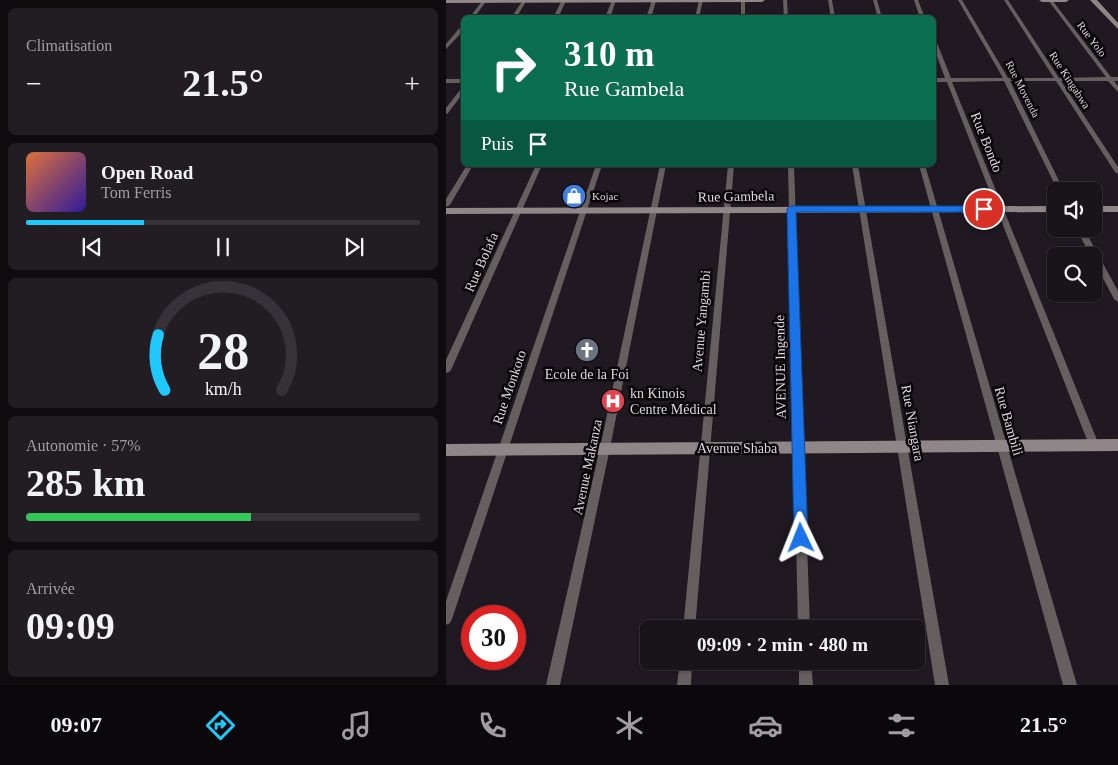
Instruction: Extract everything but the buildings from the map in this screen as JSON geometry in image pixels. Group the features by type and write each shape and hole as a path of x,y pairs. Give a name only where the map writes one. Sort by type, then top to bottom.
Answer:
{"street":[{"path":"473,15 485,0"},
{"path":"515,15 525,0"},
{"path":"556,15 564,0"},
{"path":"607,15 614,0"},
{"path":"649,15 654,0"},
{"path":"698,15 701,0"},
{"path":"743,0 743,15"},
{"path":"446,1 762,0"},
{"path":"785,0 786,15"},
{"path":"830,0 832,15"},
{"path":"875,0 879,15"},
{"path":"916,0 922,15"},
{"name":"Rue Movenda","path":"960,0 1006,80 1057,182"},
{"name":"Rue Kingabwa","path":"1006,0 1118,172"},
{"path":"1042,0 1066,0"},
{"name":"Rue Yolo","path":"1050,0 1118,90"},
{"path":"1093,0 1118,27"},
{"path":"446,47 461,30"},
{"name":"Rue Bondo","path":"936,48 1094,445"},
{"path":"936,80 1118,79"},
{"path":"446,81 461,81"},
{"path":"446,112 461,92"},
{"path":"446,205 469,167"},
{"name":"Rue Bolafa","path":"446,370 538,167"},
{"name":"Rue Monkoto","path":"446,619 598,167"},
{"name":"Avenue Makanza","path":"553,685 605,448 663,167"},
{"name":"Avenue Yangambi","path":"690,620 731,167"},
{"name":"AVENUE Ingende","path":"791,167 804,620"},
{"name":"Rue Niangara","path":"855,167 942,685"},
{"name":"Rue Bambili","path":"923,167 1070,685"},
{"name":"Rue Gambela","path":"446,210 1047,209"},
{"path":"1102,209 1118,209"},
{"path":"1084,237 1118,299"},
{"name":"Avenue Shaba","path":"446,450 1118,445"},
{"path":"684,685 685,670"},
{"path":"805,670 806,685"}],"place":[{"name":"Kojac","path":"574,196"},
{"name":"Ecole de la Foi","path":"587,350"},
{"name":"kn Kinois Centre Médical","path":"613,401"}],"route":[{"path":"801,538 791,209 984,209"}]}
